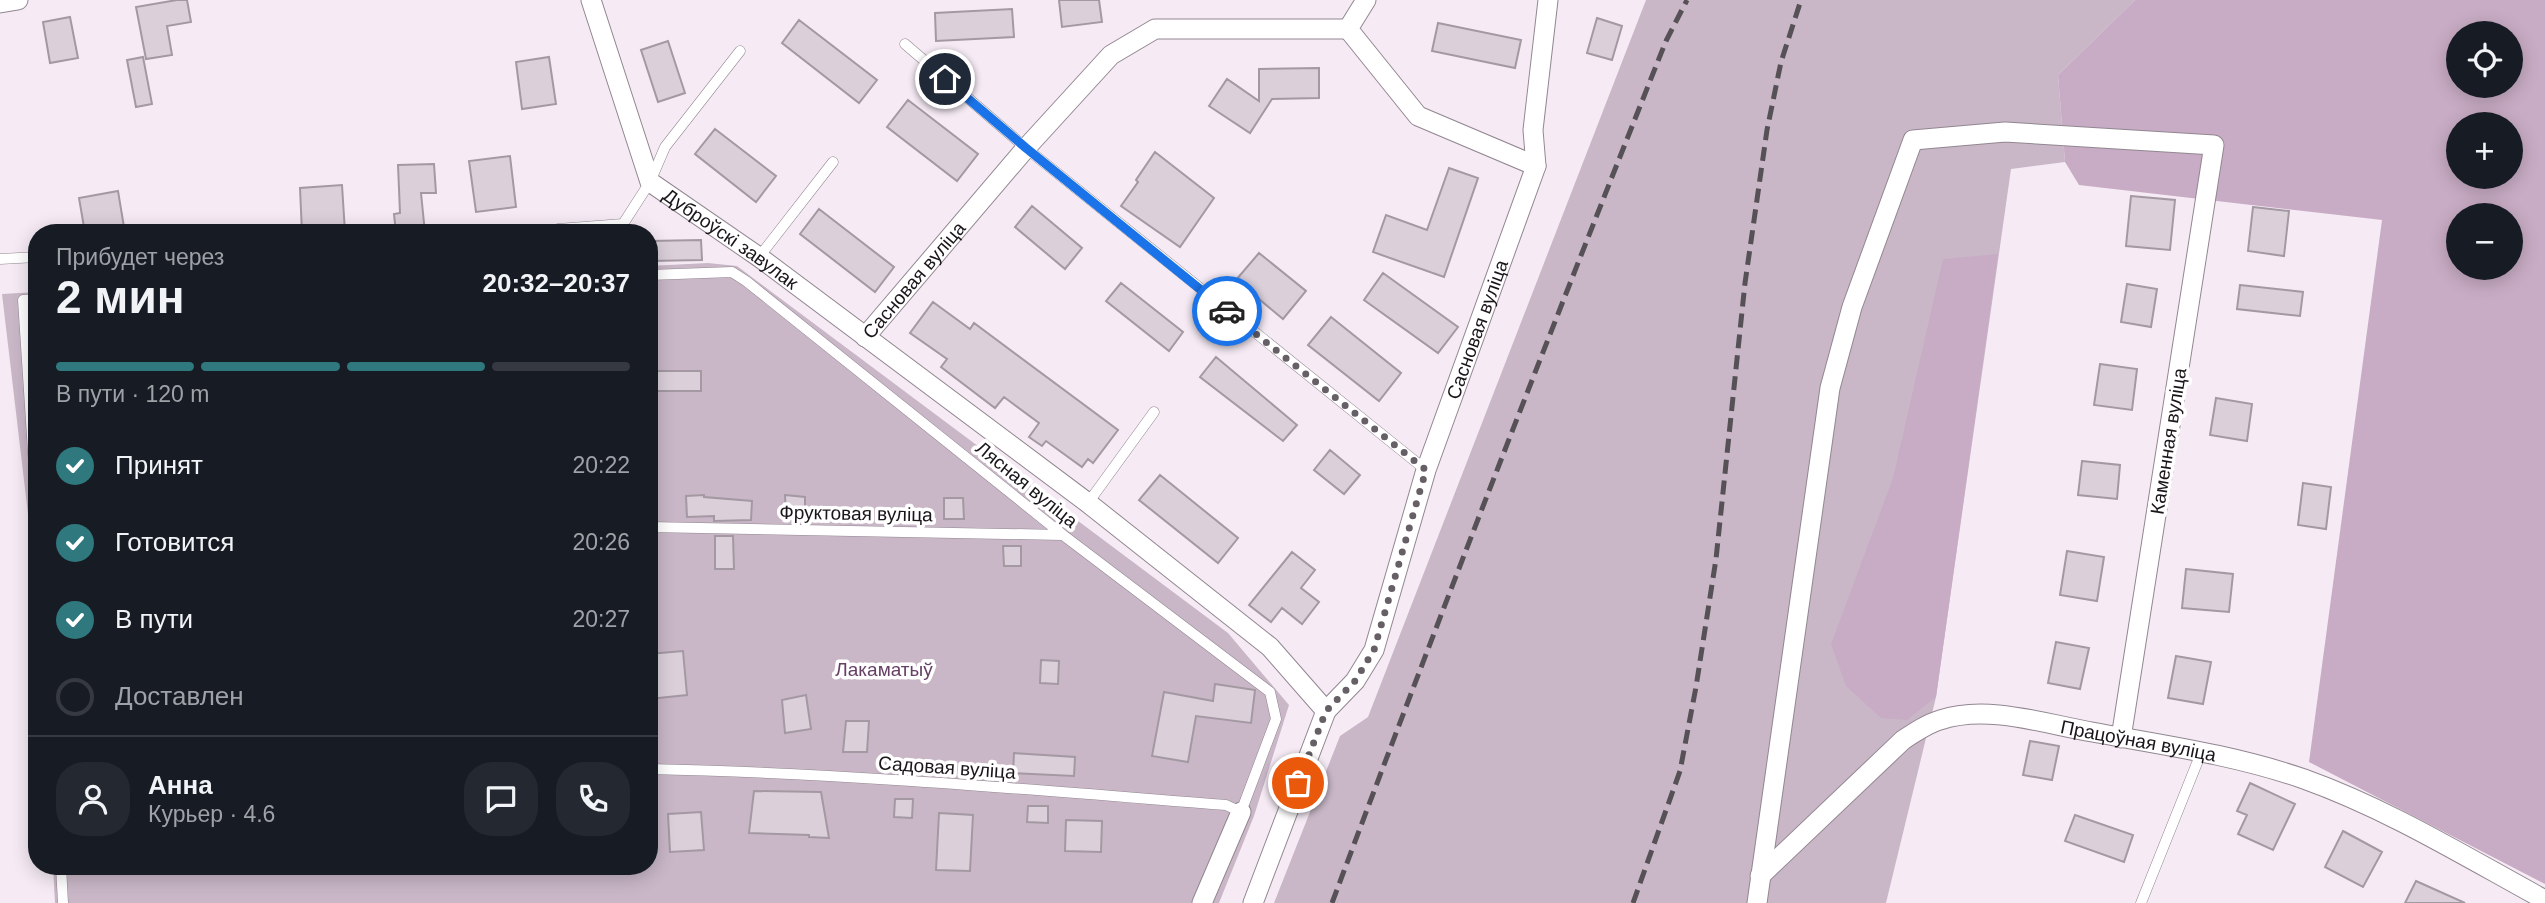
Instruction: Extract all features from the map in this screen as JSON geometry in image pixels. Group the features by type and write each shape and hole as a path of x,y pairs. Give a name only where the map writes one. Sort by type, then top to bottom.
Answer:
{"street":[{"path":"0,3 18,0"},
{"name":"Дуброўскі завулак","path":"591,0 650,182 759,257 865,337"},
{"path":"1366,0 1348,29 1418,116 1535,166 1533,130 1548,0"},
{"name":"Сасновая вуліца","path":"1326,711 1270,647 1088,503 865,337 1026,148 1111,55 1154,29 1348,29"},
{"name":"Каменная вуліца","path":"1760,876 1830,388 1852,307 1913,140 2005,132 2214,145 2121,738"},
{"name":"Сасновая вуліца","path":"1253,903 1326,711 1355,681 1374,650 1426,470 1535,166"},
{"name":"Працоўная вуліца","path":"1760,876 1903,740 1941,719 1958,715 1998,716 2271,768 2341,794 2413,828 2545,900"},
{"path":"1202,903 1241,812"},
{"path":"1757,903 1760,876"}],"lane":[{"path":"905,44 1026,148 1426,470"},
{"path":"623,224 650,182 665,147 740,51"},
{"path":"759,257 833,162"},
{"path":"0,259 28,257"},
{"name":"Лясная вуліца","path":"658,275 732,272 746,281 1063,535 1270,692 1276,719 1241,812"},
{"path":"28,300 23,300 28,376"},
{"path":"1088,503 1154,412"},
{"name":"Фруктовая вуліца","path":"658,527 1063,535"},
{"path":"2141,903 2201,753"},
{"name":"Садовая вуліца","path":"658,769 722,770 967,785 1226,804 1241,812"},
{"path":"61,875 63,903"}],"green space":[{"path":"1646,0 2135,0 2058,75 2065,162 2011,169 1936,697 1886,903 1274,903 1340,736 1368,717"},
{"name":"Лакаматыў","path":"708,263 737,266 1228,633 1289,705 1254,816 1219,903 55,903 53,875 658,875 658,266"},
{"path":"28,293 28,514 2,294"}],"shaded area":[{"path":"2135,0 2545,0 2545,884 2309,762 2382,220 2079,185 2065,162 2058,75"},
{"path":"1998,254 1936,697 1907,720 1881,718 1846,686 1831,644 1893,478 1943,259"}],"building":[{"path":"187,0 191,22 167,26 172,55 146,59 136,7"},
{"path":"1059,0 1099,0 1102,22 1062,27"},
{"path":"1012,9 1014,37 936,41 935,13"},
{"path":"70,17 78,58 50,63 43,22"},
{"path":"1597,18 1622,26 1612,60 1587,53"},
{"path":"799,20 877,80 859,103 782,43"},
{"path":"1438,23 1521,40 1515,68 1432,51"},
{"path":"668,41 685,93 658,102 641,50"},
{"path":"143,57 152,104 136,107 127,60"},
{"path":"549,57 556,104 522,109 516,62"},
{"path":"1319,68 1319,98 1272,99 1250,133 1209,106 1227,79 1259,101 1259,69"},
{"path":"908,100 978,154 957,181 887,127"},
{"path":"715,129 776,176 756,202 695,154"},
{"path":"1155,152 1214,198 1180,247 1121,206"},
{"path":"510,156 516,207 476,212 469,161"},
{"path":"434,164 436,193 421,193 424,224 395,224 394,214 400,213 398,165"},
{"path":"1449,168 1478,178 1444,277 1373,252 1386,215 1427,230"},
{"path":"342,185 344,224 302,224 300,188"},
{"path":"118,191 124,224 83,224 79,198"},
{"path":"2131,196 2175,200 2170,250 2126,246"},
{"path":"1032,206 1082,248 1065,269 1015,227"},
{"path":"2253,207 2289,211 2284,256 2248,251"},
{"path":"819,209 894,267 875,292 800,234"},
{"path":"701,240 702,260 658,261 658,241"},
{"path":"1259,253 1306,291 1283,319 1236,280"},
{"path":"1383,273 1458,327 1438,353 1364,300"},
{"path":"1121,283 1183,332 1169,351 1106,301"},
{"path":"2127,284 2157,289 2151,327 2121,322"},
{"path":"2240,285 2303,292 2300,316 2237,309"},
{"path":"933,302 970,329 974,323 1118,430 1093,463 1088,459 1082,467 1046,441 1042,446 1029,437 1039,423 1004,397 995,408 941,367 947,359 910,333"},
{"path":"1331,317 1401,373 1379,401 1308,345"},
{"path":"1216,357 1297,425 1283,441 1200,377"},
{"path":"2100,364 2137,369 2132,410 2094,405"},
{"path":"658,371 701,371 701,391 658,391"},
{"path":"2216,398 2252,404 2247,441 2210,435"},
{"path":"1330,450 1360,475 1344,494 1314,470"},
{"path":"2082,461 2120,465 2117,499 2078,495"},
{"path":"1160,475 1238,538 1218,563 1139,500"},
{"path":"2303,483 2331,487 2326,529 2298,525"},
{"path":"704,495 752,501 751,520 714,521 714,516 687,517 686,496"},
{"path":"785,495 805,497 805,519 786,516"},
{"path":"944,498 963,498 964,519 944,519"},
{"path":"715,536 733,536 734,569 715,569"},
{"path":"1003,546 1021,546 1021,566 1004,566"},
{"path":"2067,551 2104,557 2097,601 2060,595"},
{"path":"1292,552 1315,570 1301,588 1319,602 1302,624 1282,608 1271,622 1249,605"},
{"path":"2186,569 2233,574 2229,612 2182,608"},
{"path":"2056,642 2089,648 2080,689 2048,683"},
{"path":"683,651 687,695 658,698 658,653"},
{"path":"2176,656 2211,662 2203,704 2168,698"},
{"path":"1041,660 1059,661 1058,684 1040,683"},
{"path":"1215,684 1255,690 1251,723 1196,716 1188,762 1152,756 1164,692 1213,701"},
{"path":"806,695 811,729 785,733 782,700"},
{"path":"846,721 869,721 867,752 843,752"},
{"path":"2030,741 2059,746 2052,780 2023,775"},
{"path":"1014,753 1075,757 1074,776 1013,773"},
{"path":"2250,783 2295,804 2273,850 2238,834 2247,815 2237,811"},
{"path":"754,791 821,792 829,838 749,833"},
{"path":"895,799 913,799 912,818 894,817"},
{"path":"1028,806 1048,806 1048,823 1027,822"},
{"path":"701,812 704,850 670,852 668,814"},
{"path":"939,813 973,815 970,871 936,870"},
{"path":"2075,815 2133,835 2124,862 2065,841"},
{"path":"1066,820 1102,821 1101,852 1065,851"},
{"path":"2343,831 2382,852 2363,887 2325,867"},
{"path":"2416,881 2465,903 2405,903"}],"railway":[{"path":"1332,903 1581,256 1666,41 1687,0"},
{"path":"1633,903 1680,771 1696,687 1716,559 1745,283 1767,130 1781,62 1801,0"}],"way so far":[{"path":"1227,311 1426,470 1390,603 1374,650 1355,681 1326,711 1298,783"}],"route":[{"path":"945,79 1227,311"}]}
